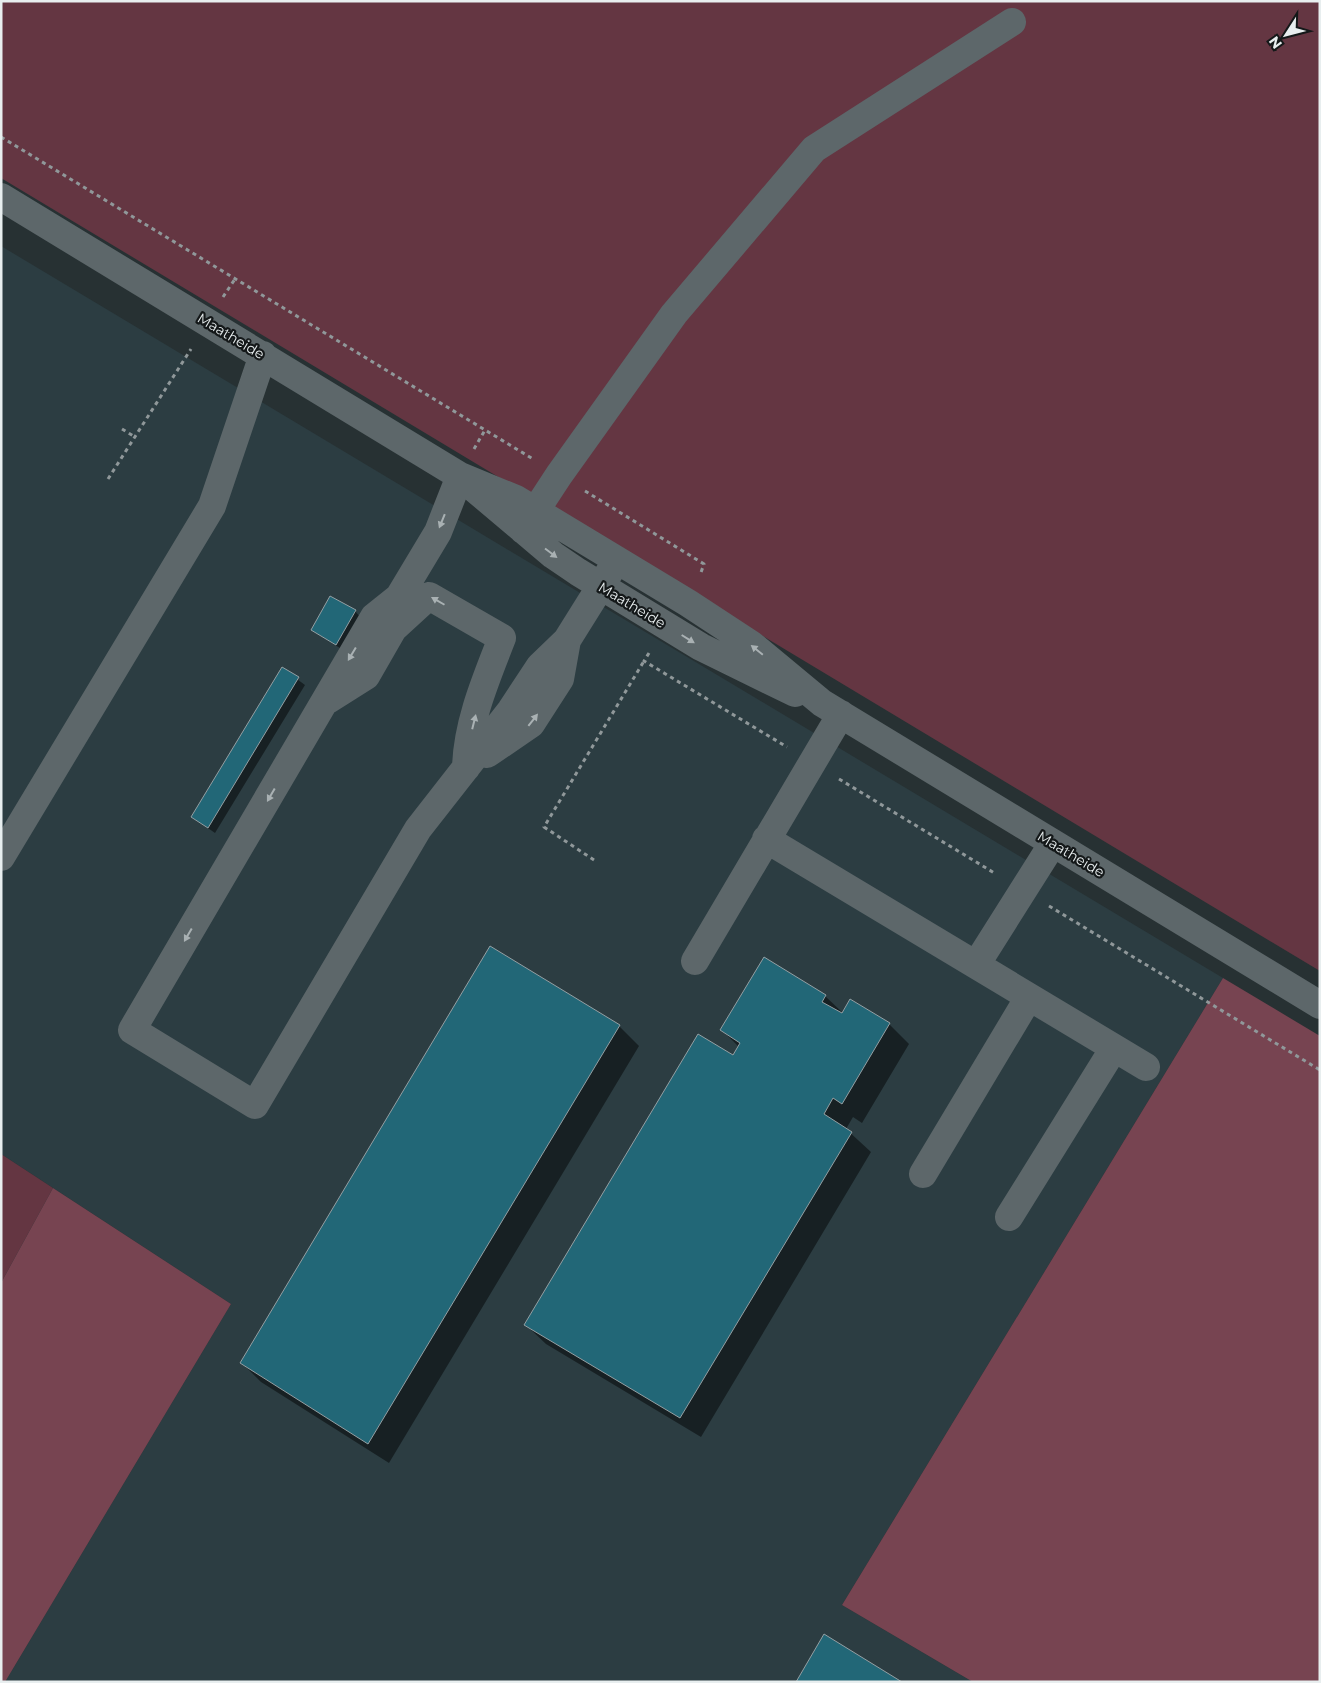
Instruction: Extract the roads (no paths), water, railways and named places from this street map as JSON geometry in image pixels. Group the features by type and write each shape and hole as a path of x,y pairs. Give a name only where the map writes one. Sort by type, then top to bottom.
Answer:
{"street":[{"path":"529,520 674,314 814,150 1012,22"},
{"name":"Maatheide","path":"1,197 460,476 516,499 553,555 600,586 701,647 794,693 832,708"},
{"path":"1,857 212,506 263,355"},
{"path":"460,476 438,532 395,599 374,617 132,1030 255,1105 418,830 466,770 531,724 560,678 567,640 617,560"},
{"name":"Maatheide","path":"529,520 617,560 752,645 832,708 1320,1005"},
{"path":"325,702 366,676 393,629 429,596 502,638 481,690 466,753 466,770"},
{"path":"393,629 395,599"},
{"path":"694,960 766,839 832,708"},
{"path":"766,839 1146,1067"},
{"path":"976,965 1053,843"},
{"path":"923,1174 1029,997"},
{"path":"1010,1216 1114,1048"}]}
